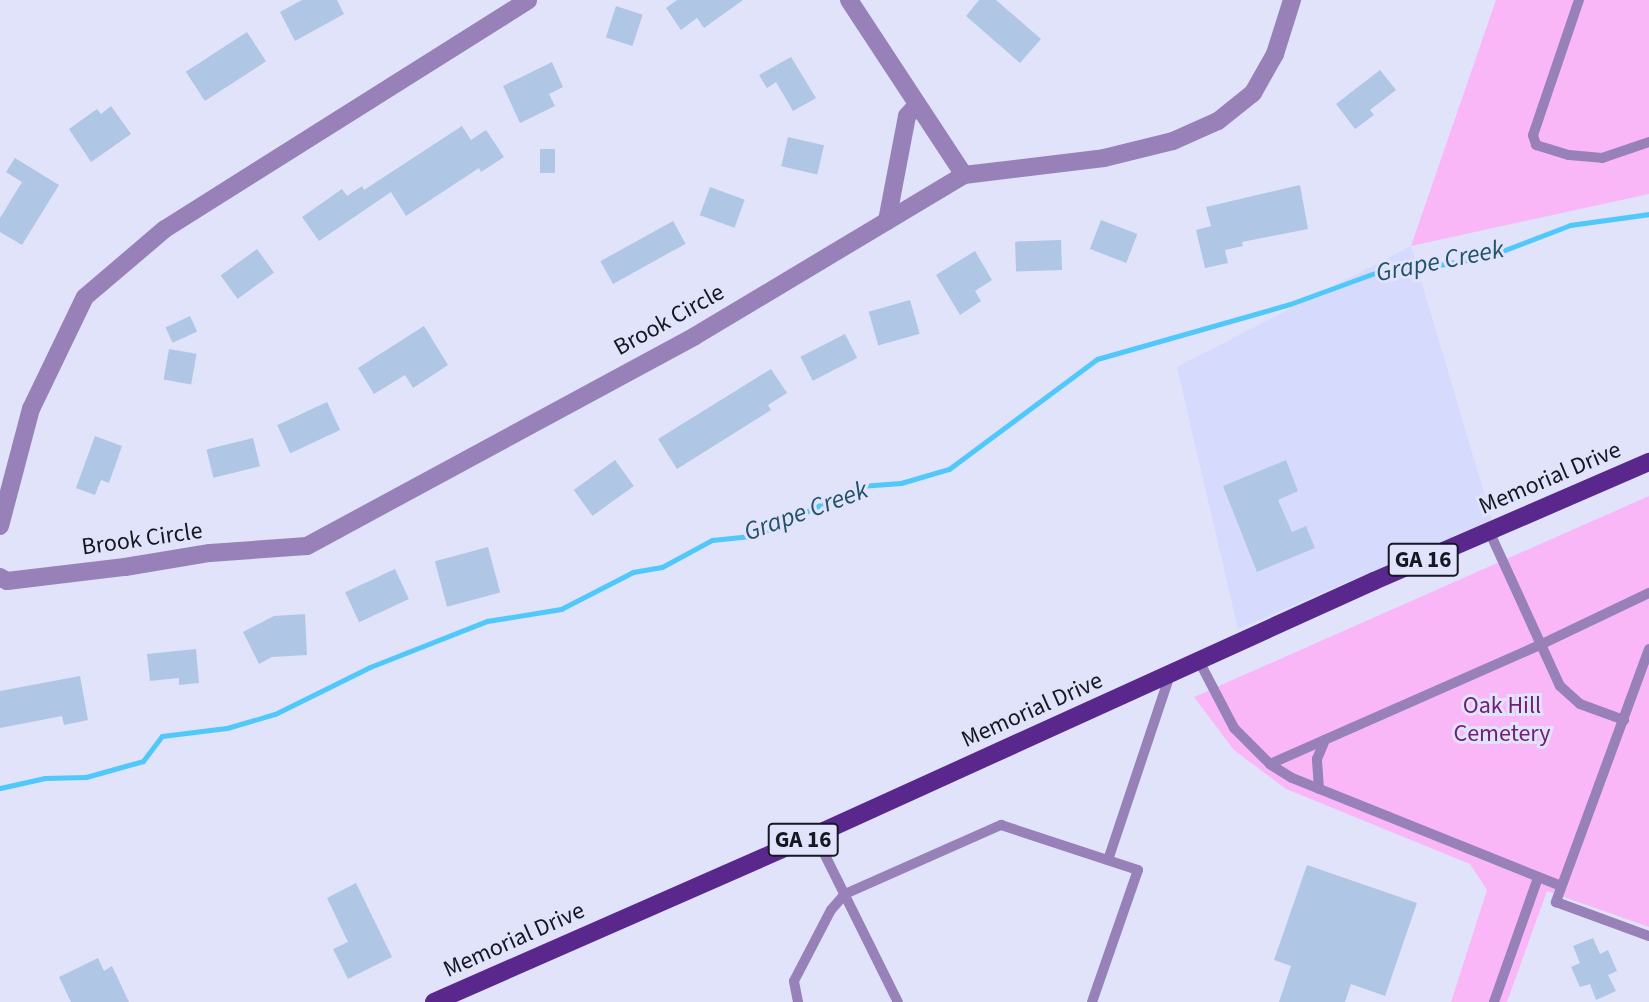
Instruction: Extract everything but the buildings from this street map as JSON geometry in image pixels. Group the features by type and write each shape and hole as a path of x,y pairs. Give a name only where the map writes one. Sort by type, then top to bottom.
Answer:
{"main road":[{"name":"Memorial Drive","path":"434,1002 815,835 1489,531 1649,462"}],"street":[{"path":"0,526 31,409 85,297 165,229 528,0"},
{"path":"849,0 964,176"},
{"name":"Brook Circle","path":"0,577 7,581 125,567 210,553 307,545 695,336 964,176 1104,158 1173,141 1218,121 1252,93 1275,54 1292,0"},
{"path":"887,221 907,116 916,106"}],"lane":[{"path":"1579,0 1533,135 1536,145 1569,155 1602,158 1649,142"},
{"path":"1489,531 1560,686 1580,704 1624,720"},
{"path":"1270,764 1542,645 1649,593"},
{"path":"1649,649 1556,902 1649,936"},
{"path":"1199,661 1234,728 1270,764 1319,789 1562,886"},
{"path":"1108,860 1170,675"},
{"path":"1319,789 1317,759 1325,740"},
{"path":"798,1002 794,981 831,910 845,894 1001,825 1138,870 1092,1002"},
{"path":"815,835 898,1002"},
{"path":"1494,1002 1538,877"}],"shaded area":[{"path":"1411,246 1492,520 1238,629 1177,367"}],"green space":[{"path":"1496,0 1649,0 1649,194 1411,246"},
{"name":"Oak Hill Cemetery","path":"1649,496 1649,927 1547,891 1507,1002 1451,1002 1487,890 1470,864 1286,789 1234,750 1194,697"}],"waterway":[{"name":"Grape Creek","path":"0,788 45,778 86,777 143,761 162,736 227,728 275,714 370,667 487,621 561,609 633,572 662,567 712,540 751,536 860,486 901,483 949,469 1097,359 1290,304 1383,270 1412,270 1489,256 1570,225 1649,214"}]}
